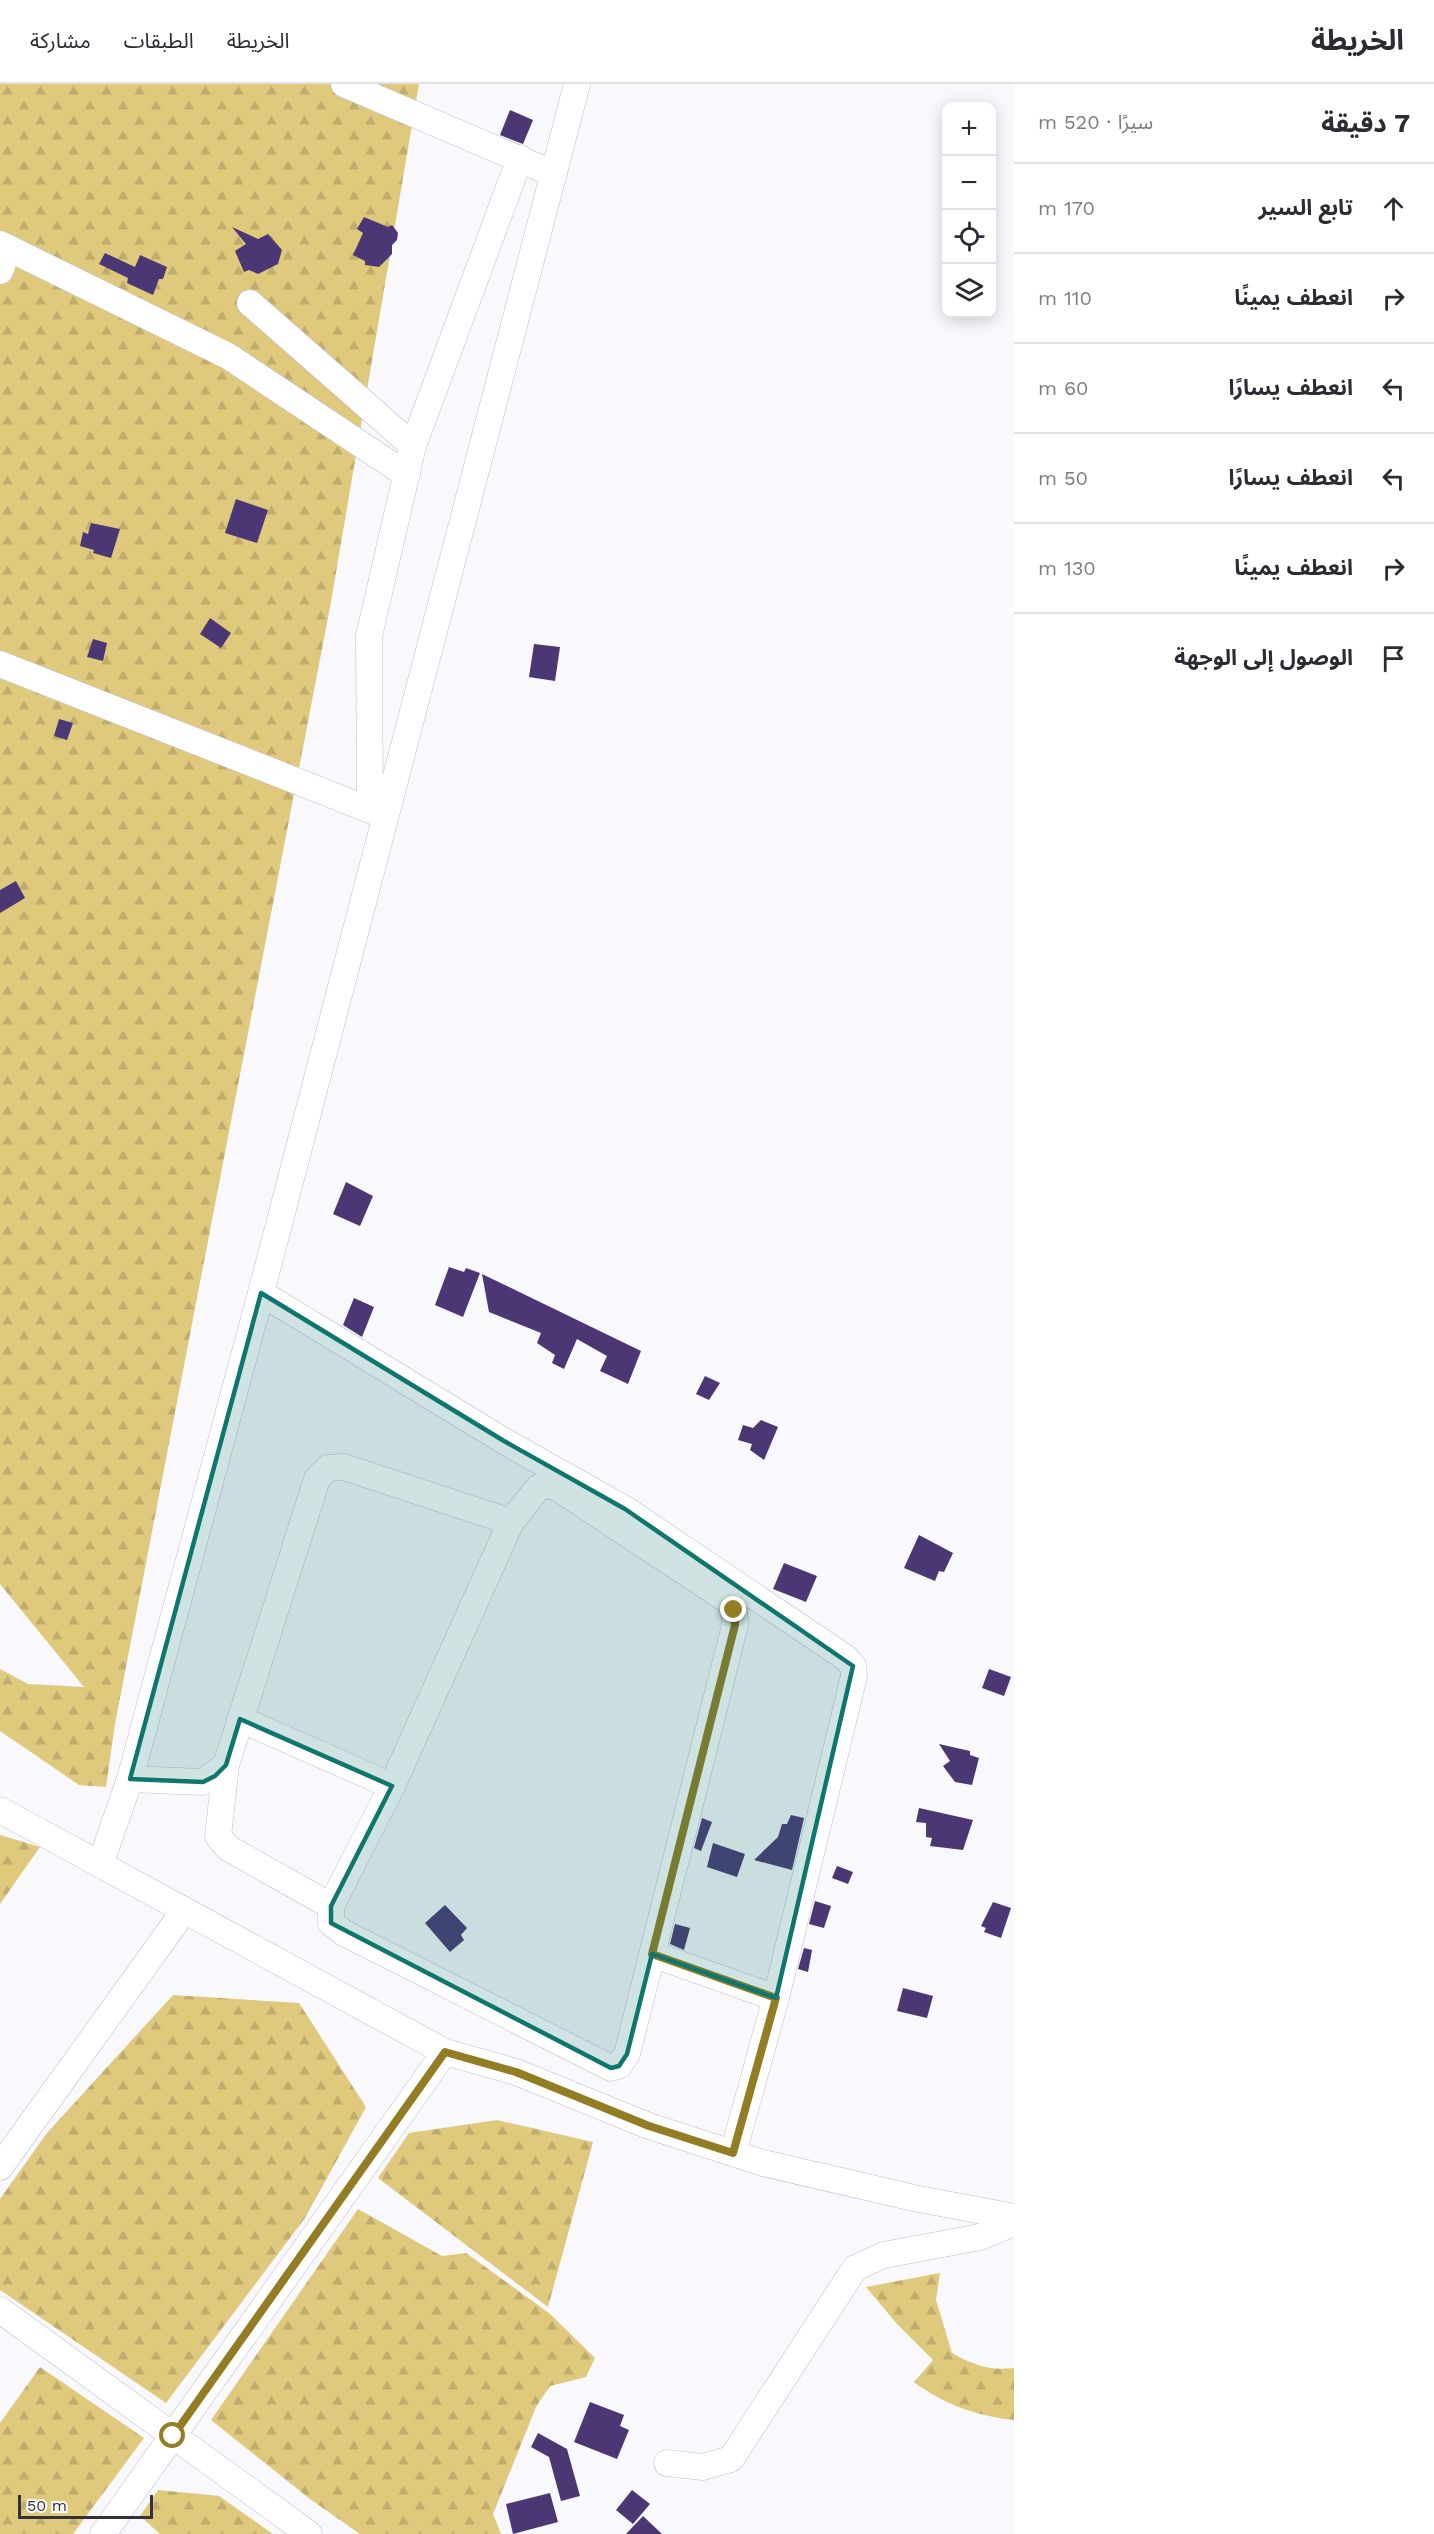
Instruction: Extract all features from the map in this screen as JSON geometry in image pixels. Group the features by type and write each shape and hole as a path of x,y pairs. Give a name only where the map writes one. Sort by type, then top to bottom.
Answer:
{"street":[{"path":"344,84 554,174"},
{"path":"100,1865 130,1779 261,1293 378,813 577,84"},
{"path":"378,813 369,636 413,446 520,158"},
{"path":"3,254 228,356 407,476"},
{"path":"249,303 413,446"},
{"path":"0,664 378,813"},
{"path":"261,1293 504,1442 625,1509 846,1658 853,1666 854,1676 776,1998 733,2153"},
{"path":"331,1906 228,1848 218,1836 226,1765 317,1479 328,1468 344,1467 511,1522"},
{"path":"545,1485 556,1486 729,1601 734,1610 735,1625 627,2054 619,2066 611,2068 344,1933 331,1923 331,1906 392,1786 511,1522 538,1488 545,1485"},
{"path":"240,1719 392,1786"},
{"path":"130,1779 203,1782 226,1765"},
{"path":"0,1809 445,2052 516,2072 649,2126 763,2163 914,2198 1014,2217"},
{"path":"0,2168 184,1911"},
{"path":"652,1954 776,1998"},
{"path":"104,2534 445,2052"},
{"path":"667,2463 703,2468 731,2458 855,2268 884,2255 980,2237 1014,2223"},
{"path":"0,2310 309,2534"}],"highlighted area":[{"path":"261,1293 504,1441 625,1509 853,1666 776,1998 652,1954 627,2054 619,2066 611,2068 331,1923 331,1906 392,1786 240,1719 226,1765 215,1776 203,1782 130,1779"}],"green space":[{"path":"0,84 419,84 331,602 115,1724 106,1787 79,1785 0,1731 0,1669 28,1684 84,1687 0,1584"},
{"path":"0,1835 40,1847 0,1904"},
{"path":"173,1995 299,2003 366,2107 305,2218 166,2403 0,2290 0,2199 47,2133"},
{"path":"497,2120 593,2142 548,2307 378,2178 409,2133"},
{"path":"358,2209 442,2256 466,2253 549,2313 595,2358 586,2377 550,2386 536,2407 493,2514 501,2534 360,2534 310,2499 211,2420"},
{"path":"940,2273 936,2300 952,2353 982,2366 997,2369 1014,2368 1014,2420 987,2416 962,2408 914,2382 933,2360 897,2324 866,2287"},
{"path":"40,2367 144,2438 73,2534 0,2534 0,2423"},
{"path":"158,2490 219,2496 273,2534 160,2534 140,2516"}],"building":[{"path":"510,110 533,120 523,144 500,135"},
{"path":"364,217 388,227 392,225 398,233 397,240 392,245 392,254 379,267 365,265 365,261 353,255 363,233 357,229"},
{"path":"232,227 258,239 268,234 282,250 278,264 258,274 249,270 244,272 235,251 246,244"},
{"path":"105,253 135,267 140,255 167,267 153,295 127,283 128,278 99,264"},
{"path":"236,499 268,510 257,543 225,533"},
{"path":"91,523 120,529 111,558 93,553 94,550 80,546 83,532 88,534"},
{"path":"210,618 231,633 221,648 200,634"},
{"path":"93,639 107,643 103,661 87,657"},
{"path":"534,644 560,647 555,681 529,677"},
{"path":"59,719 73,723 67,740 54,736"},
{"path":"16,881 25,898 0,913 0,890"},
{"path":"346,1182 373,1196 360,1226 333,1214"},
{"path":"449,1267 464,1272 466,1268 480,1273 463,1317 435,1305"},
{"path":"482,1274 641,1351 628,1384 600,1371 607,1356 577,1339 564,1369 552,1363 555,1355 537,1343 541,1333 489,1312"},
{"path":"354,1298 374,1307 362,1337 343,1325"},
{"path":"705,1376 720,1383 709,1400 696,1394"},
{"path":"761,1420 778,1427 764,1460 750,1450 752,1444 738,1440 743,1425 753,1428"},
{"path":"919,1535 953,1553 944,1572 939,1571 935,1581 904,1568"},
{"path":"784,1563 817,1576 806,1602 773,1589"},
{"path":"989,1669 1011,1677 1004,1696 982,1688"},
{"path":"939,1744 970,1751 970,1755 979,1758 972,1785 955,1782 943,1766 950,1761"},
{"path":"919,1808 973,1820 963,1850 930,1846 932,1838 926,1837 926,1823 916,1822"},
{"path":"791,1815 804,1818 792,1870 754,1860 778,1837 782,1824 787,1824"},
{"path":"702,1818 712,1822 701,1851 694,1848"},
{"path":"713,1843 745,1854 737,1877 707,1867"},
{"path":"837,1866 853,1872 848,1884 832,1878"},
{"path":"815,1901 831,1906 824,1928 809,1924"},
{"path":"993,1902 1011,1908 1001,1938 984,1932 986,1928 981,1926"},
{"path":"445,1905 467,1928 461,1935 464,1940 450,1952 425,1923"},
{"path":"675,1924 690,1928 684,1950 670,1944"},
{"path":"804,1948 812,1950 808,1972 798,1969"},
{"path":"903,1988 933,1996 927,2018 897,2011"},
{"path":"590,2402 624,2415 620,2426 629,2430 617,2459 574,2442"},
{"path":"538,2433 567,2449 580,2496 561,2501 549,2457 531,2447"},
{"path":"632,2490 650,2504 633,2524 616,2510"},
{"path":"550,2493 558,2522 513,2534 506,2504"},
{"path":"643,2516 662,2534 626,2534"}],"route":[{"path":"173,2436 445,2052 516,2072 649,2126 733,2153 776,1998 652,1954 735,1625 734,1610"}]}
